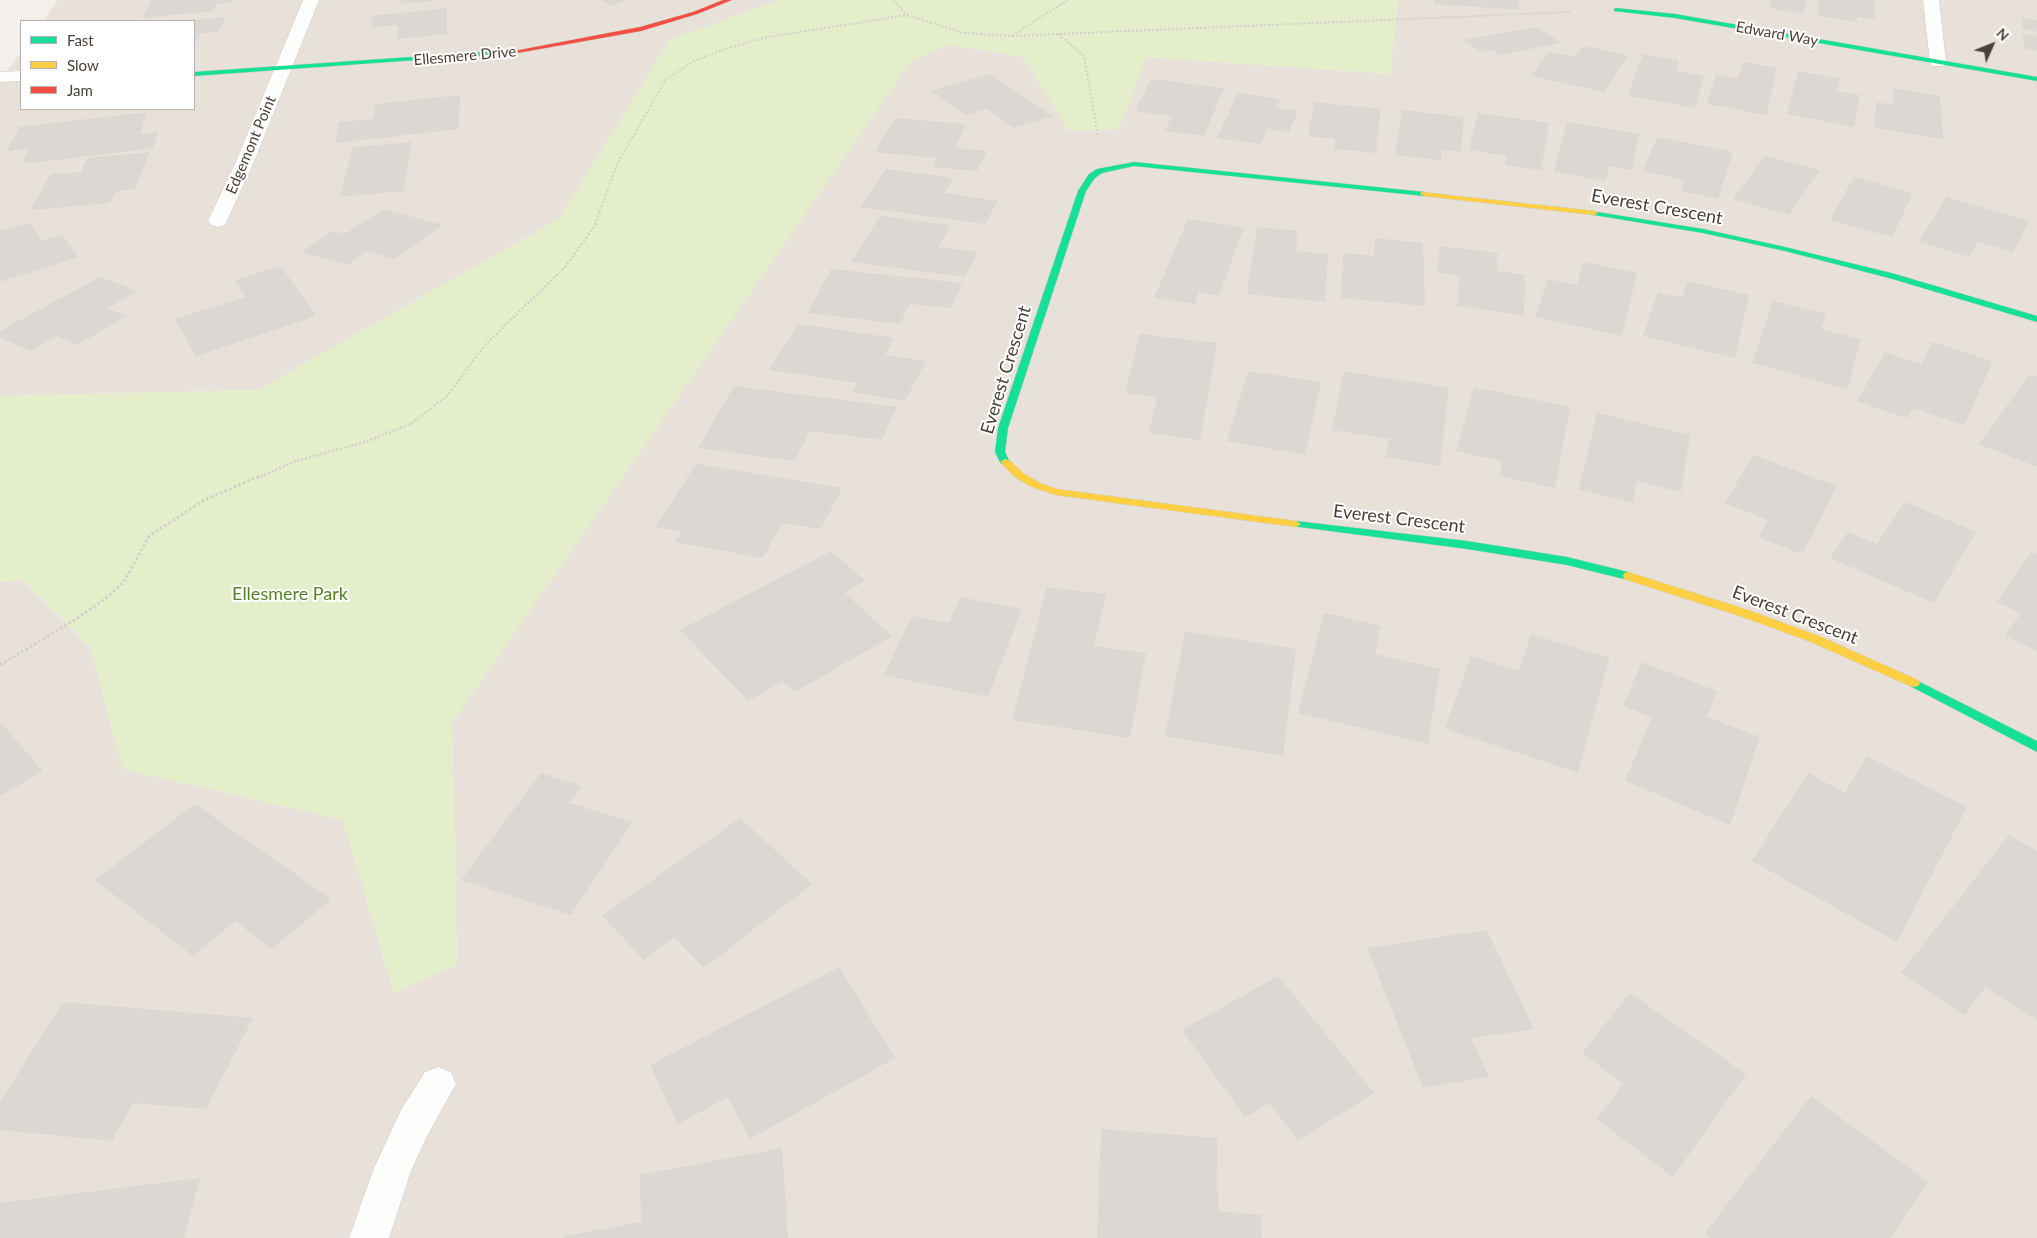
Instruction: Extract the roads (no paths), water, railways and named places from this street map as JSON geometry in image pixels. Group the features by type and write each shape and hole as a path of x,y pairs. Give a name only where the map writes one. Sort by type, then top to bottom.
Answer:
{"street":[{"name":"Edgemont Point","path":"218,221 244,164 310,0"},
{"name":"Ellesmere Drive","path":"195,74 282,70 471,56 561,45 667,22 729,0"},
{"path":"1931,0 1938,62"},
{"name":"Edward Way","path":"1616,10 1674,16 2037,79"},
{"path":"0,76 20,76"},
{"path":"0,91 20,90"},
{"name":"Everest Crescent","path":"2037,319 1892,276 1703,231 1546,207 1134,164 1107,169 1092,176 1082,191 1003,428 1000,452 1004,461 1018,475 1036,485 1056,492 1090,498 1467,545 1567,561 1640,579 1744,613 1815,639 1898,675 2037,747"},
{"path":"369,1238 393,1168 414,1123 438,1084"}],"park label":[{"name":"Ellesmere Park","path":"290,594"}]}
